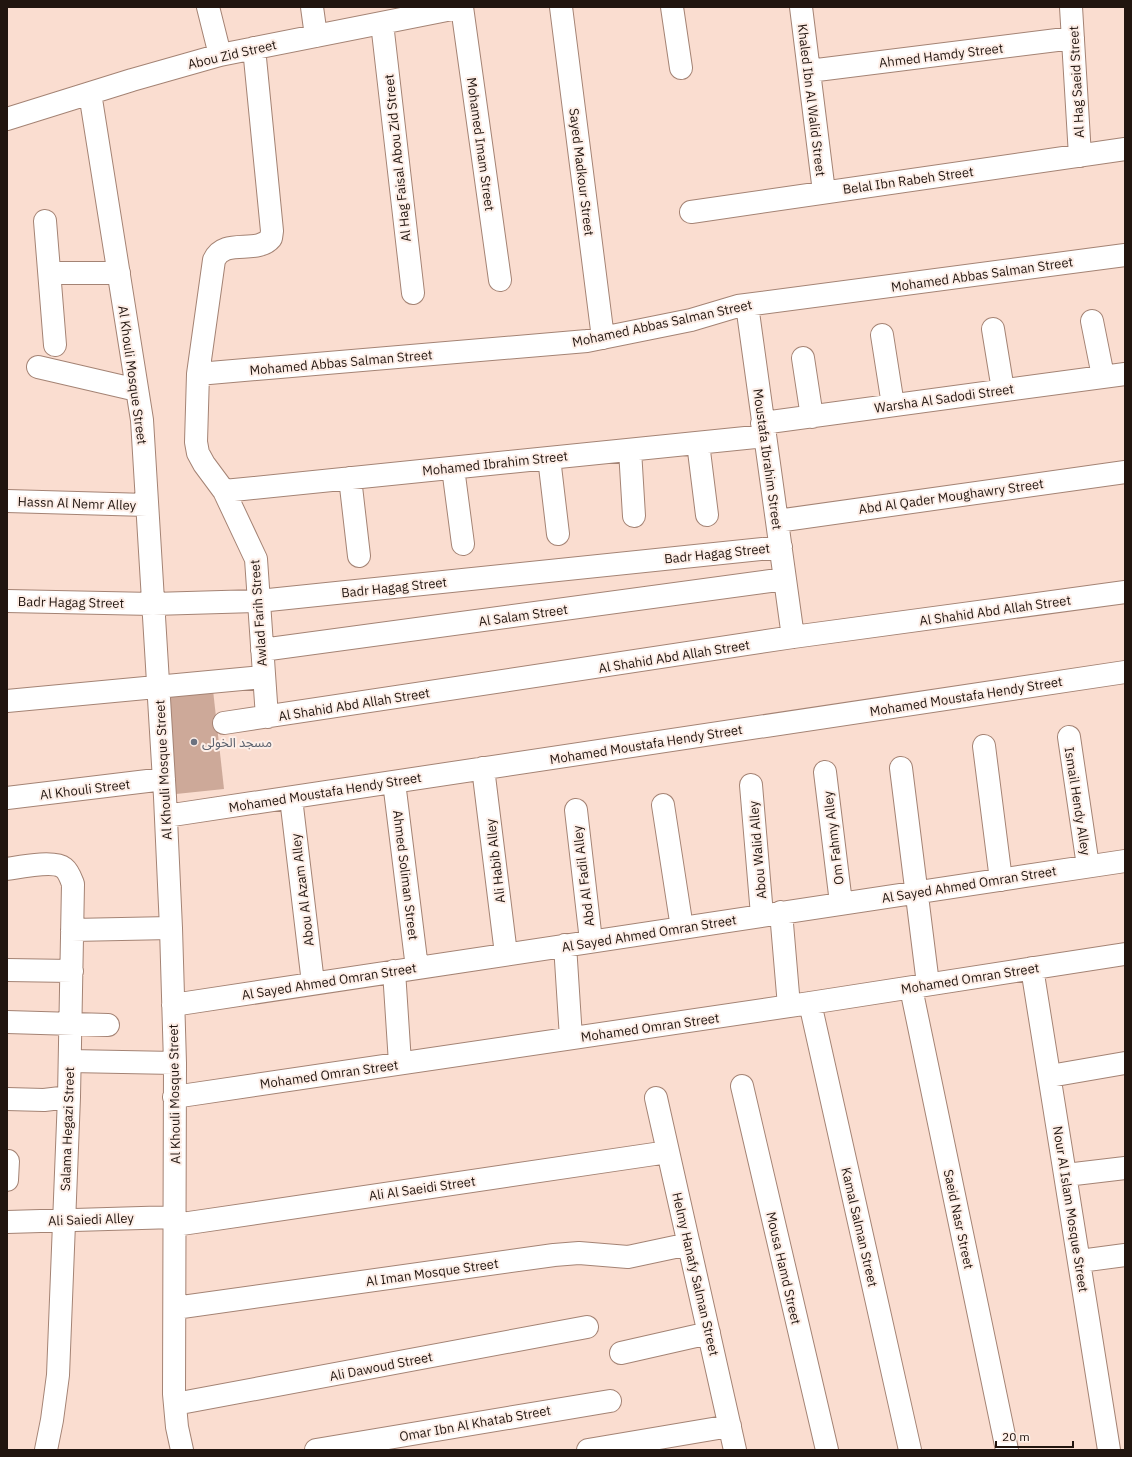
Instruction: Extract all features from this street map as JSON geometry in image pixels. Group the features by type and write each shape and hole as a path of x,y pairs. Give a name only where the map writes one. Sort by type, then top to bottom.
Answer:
{"street":[{"path":"208,7 220,55"},
{"path":"312,7 316,36"},
{"name":"Abou Zid Street","path":"7,119 220,55 382,22 404,13 462,7"},
{"name":"Mohamed Imam Street","path":"462,7 500,280"},
{"name":"Sayed Madkour Street","path":"561,7 603,338"},
{"path":"672,7 681,68"},
{"name":"Khaled Ibn Al Walid Street","path":"801,7 824,192"},
{"name":"Al Hag Saeid Street","path":"1071,7 1080,156"},
{"name":"Al Hag Faisal Abou Zid Street","path":"382,22 413,293"},
{"name":"Ahmed Hamdy Street","path":"809,71 1073,38"},
{"name":"Awlad Farih Street","path":"254,48 272,231 271,238 264,244 226,249 216,255 212,265 198,374 196,442 198,453 204,464 224,491 256,559 263,677 267,717"},
{"name":"Al Khouli Mosque Street","path":"90,93 142,420 164,779 171,928 175,1063 175,1404 177,1427 182,1450"},
{"name":"Belal Ibn Rabeh Street","path":"691,212 1125,149"},
{"path":"45,221 55,345"},
{"name":"Mohamed Abbas Salman Street","path":"198,374 587,341 691,320 738,306 1125,255"},
{"path":"50,273 119,273"},
{"name":"Moustafa Ibrahim Street","path":"747,305 793,637"},
{"path":"1092,320 1103,376"},
{"path":"993,329 1003,390"},
{"path":"882,335 893,405"},
{"path":"803,358 812,417"},
{"path":"38,367 137,390"},
{"name":"Warsha Al Sadodi Street","path":"764,430 812,417 1125,374"},
{"name":"Mohamed Ibrahim Street","path":"224,491 698,443 764,430"},
{"path":"698,443 707,515"},
{"path":"630,450 634,516"},
{"path":"549,458 558,534"},
{"path":"453,468 463,544"},
{"name":"Abd Al Qader Moughawry Street","path":"777,521 1125,472"},
{"path":"350,478 359,556"},
{"name":"Hassn Al Nemr Alley","path":"7,501 147,505"},
{"name":"Badr Hagag Street","path":"7,601 153,604 259,601 781,547"},
{"name":"Al Salam Street","path":"262,650 785,579"},
{"name":"Al Shahid Abd Allah Street","path":"224,723 793,637 1125,592"},
{"name":"Mohamed Moustafa Hendy Street","path":"166,816 1125,672"},
{"path":"7,701 263,677"},
{"name":"Ismail Hendy Alley","path":"1069,736 1088,866"},
{"path":"984,746 1001,880"},
{"name":"Ali Habib Alley","path":"483,768 506,954"},
{"name":"Saeid Nasr Street","path":"901,768 916,892 920,986 1007,1450"},
{"name":"Om Fahmy Alley","path":"825,772 841,903"},
{"name":"Al Khouli Street","path":"7,798 164,779"},
{"name":"Ahmed Soliman Street","path":"394,782 417,968"},
{"name":"Abou Walid Alley","path":"751,785 789,1006"},
{"name":"Abou Al Azam Alley","path":"291,798 313,983"},
{"path":"663,805 682,928"},
{"name":"Abd Al Fadil Alley","path":"576,810 591,942"},
{"name":"Al Sayed Ahmed Omran Street","path":"173,1005 1125,861"},
{"name":"Salama Hegazi Street","path":"7,868 52,864 63,867 68,873 73,884 69,1097 58,1375 46,1450"},
{"path":"72,930 171,928"},
{"path":"565,945 571,1038"},
{"name":"Mohamed Omran Street","path":"174,1097 810,1003 1125,954"},
{"name":"Nour Al Islam Mosque Street","path":"1032,968 1109,1450"},
{"path":"7,970 72,970"},
{"path":"394,971 400,1063"},
{"name":"Kamal Salman Street","path":"810,1003 910,1450"},
{"path":"7,1022 108,1026"},
{"path":"70,1061 175,1063"},
{"path":"1050,1076 1125,1063"},
{"name":"Mousa Hamd Street","path":"742,1086 827,1450"},
{"path":"7,1099 44,1100 69,1097"},
{"name":"Helmy Hanafy Salman Street","path":"656,1098 735,1450"},
{"name":"Ali Al Saeidi Street","path":"175,1221 668,1152"},
{"path":"1066,1176 1125,1168"},
{"name":"Ali Saiedi Alley","path":"7,1222 64,1220 175,1221"},
{"name":"Al Iman Mosque Street","path":"175,1308 554,1255 579,1253 628,1257 689,1244"},
{"path":"1080,1261 1125,1255"},
{"name":"Ali Dawoud Street","path":"175,1404 587,1327"},
{"path":"621,1353 709,1333"},
{"name":"Omar Ibn Al Khatab Street","path":"316,1450 610,1401"},
{"path":"588,1450 730,1426"}],"building":[{"name":"مسجد الخولى","path":"213,690 224,789 176,794 164,696"}],"place":[{"name":"مسجد الخولى","path":"194,742"}]}
